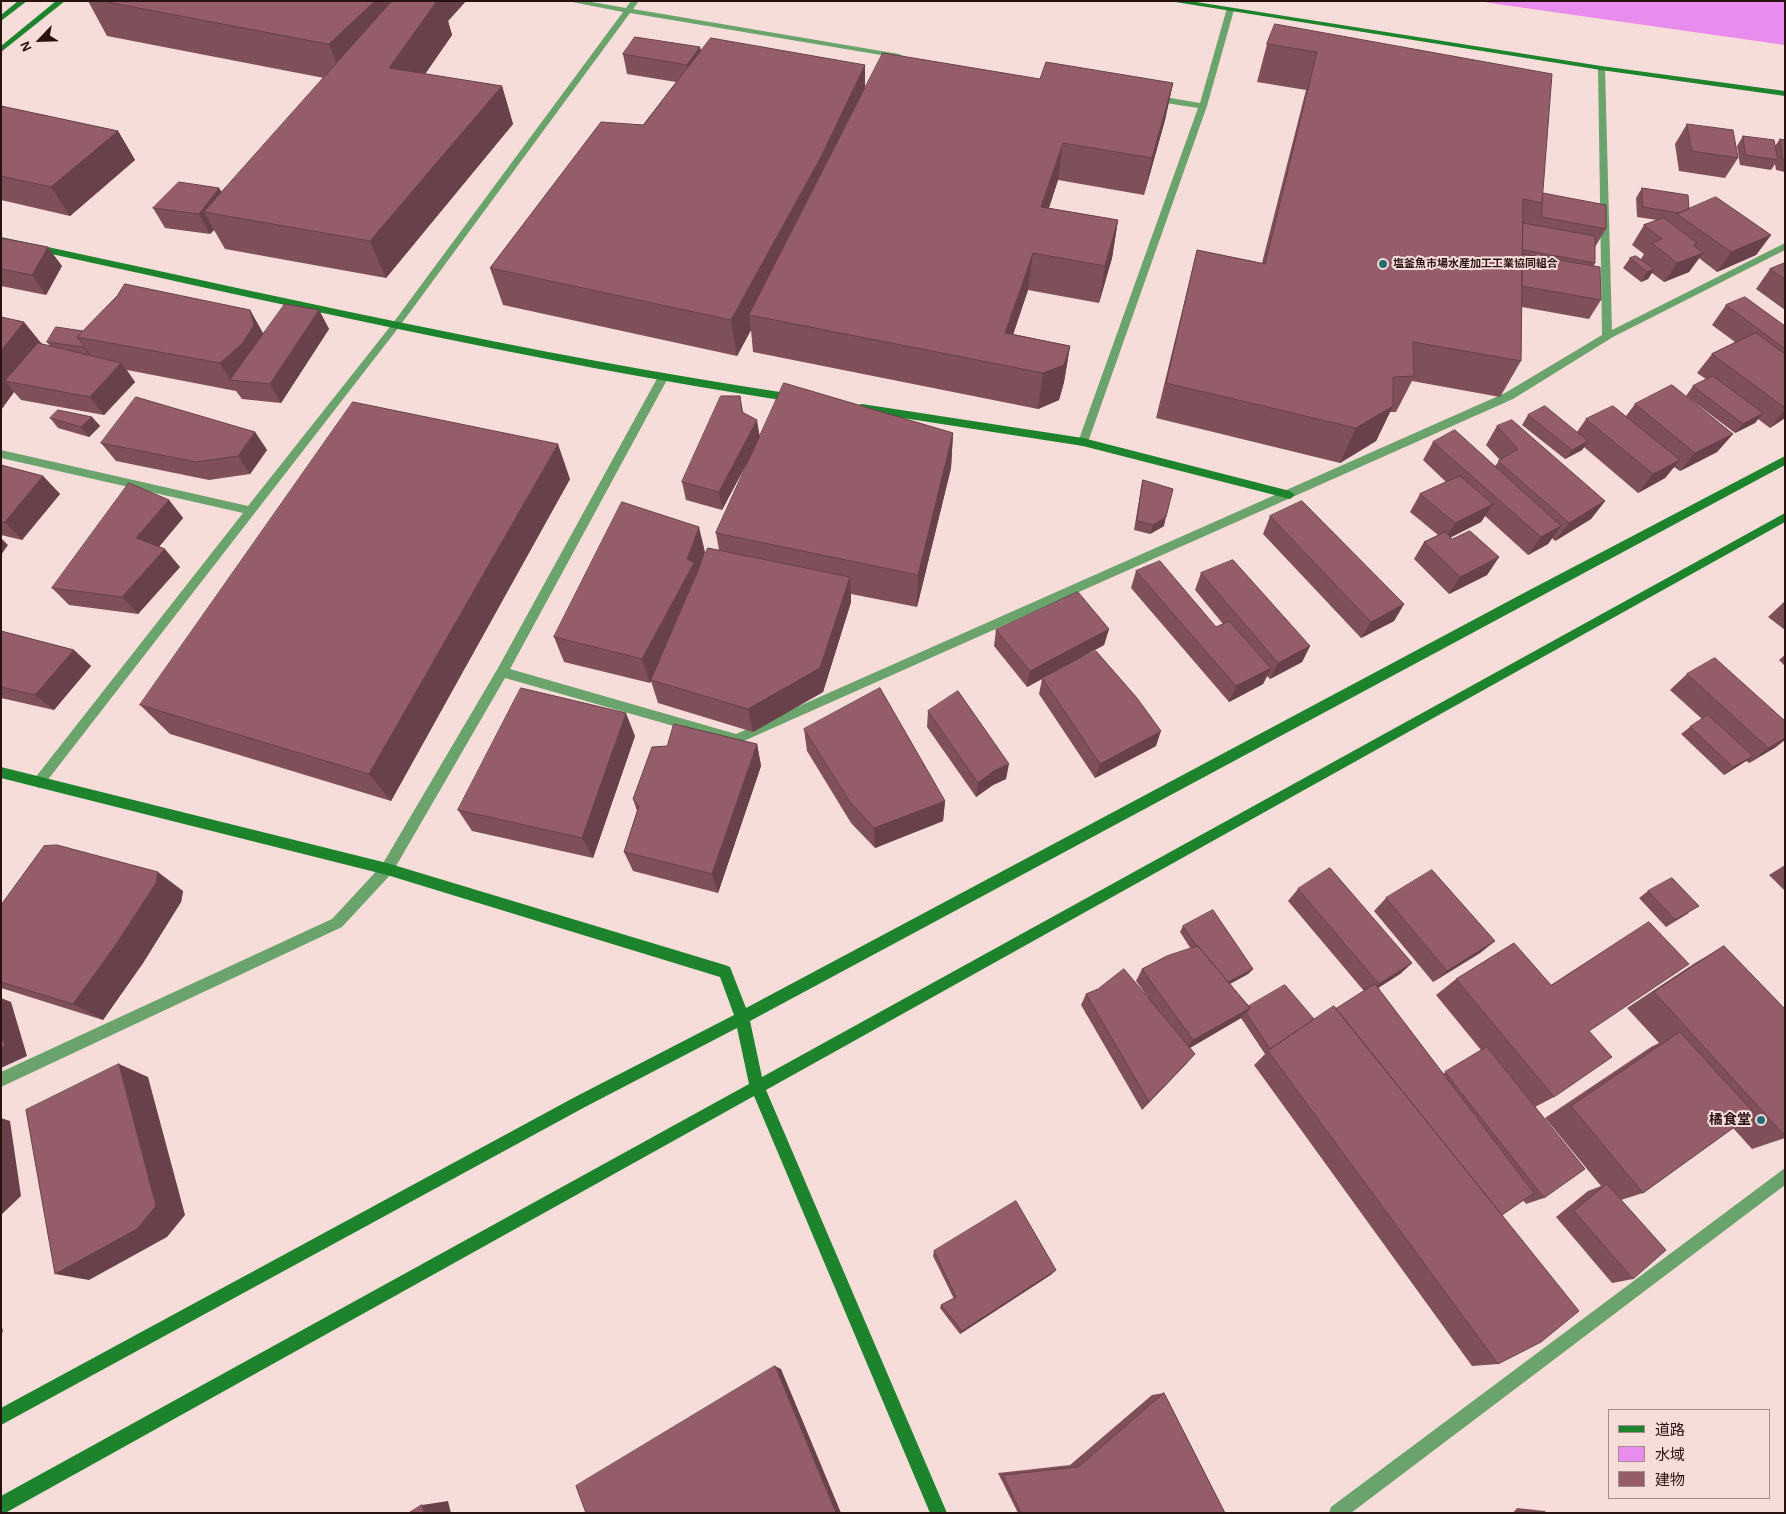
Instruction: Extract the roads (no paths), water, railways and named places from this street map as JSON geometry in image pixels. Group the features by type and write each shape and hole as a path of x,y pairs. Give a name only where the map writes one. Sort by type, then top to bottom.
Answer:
{"street":[{"path":"1,19 23,1"},
{"path":"1,50 61,1"},
{"path":"571,1 910,58"},
{"path":"40,782 396,325 635,1"},
{"path":"1172,1 1601,68 1785,94"},
{"path":"1083,442 1202,106 1230,10"},
{"path":"1601,68 1607,335"},
{"path":"1144,97 1202,106"},
{"path":"1,240 396,325 663,378 800,399"},
{"path":"502,672 737,739 1290,495 1509,396 1607,335 1785,246"},
{"path":"1,1080 337,922 387,869 502,672 663,378"},
{"path":"849,406 1083,442 1290,495"},
{"path":"1,454 252,511"},
{"path":"1,1417 580,1102 742,1018 1785,460"},
{"path":"1,1506 1785,517"},
{"path":"1,772 387,869 725,972 742,1018 757,1087 939,1513"},
{"path":"1337,1513 1785,1175"}],"water":[{"path":"1480,1 1785,1 1785,45 1490,3"}],"place":[{"name":"塩釜魚市場水産加工工業協同組合","path":"1383,264"},
{"name":"橘食堂","path":"1761,1120"}]}
